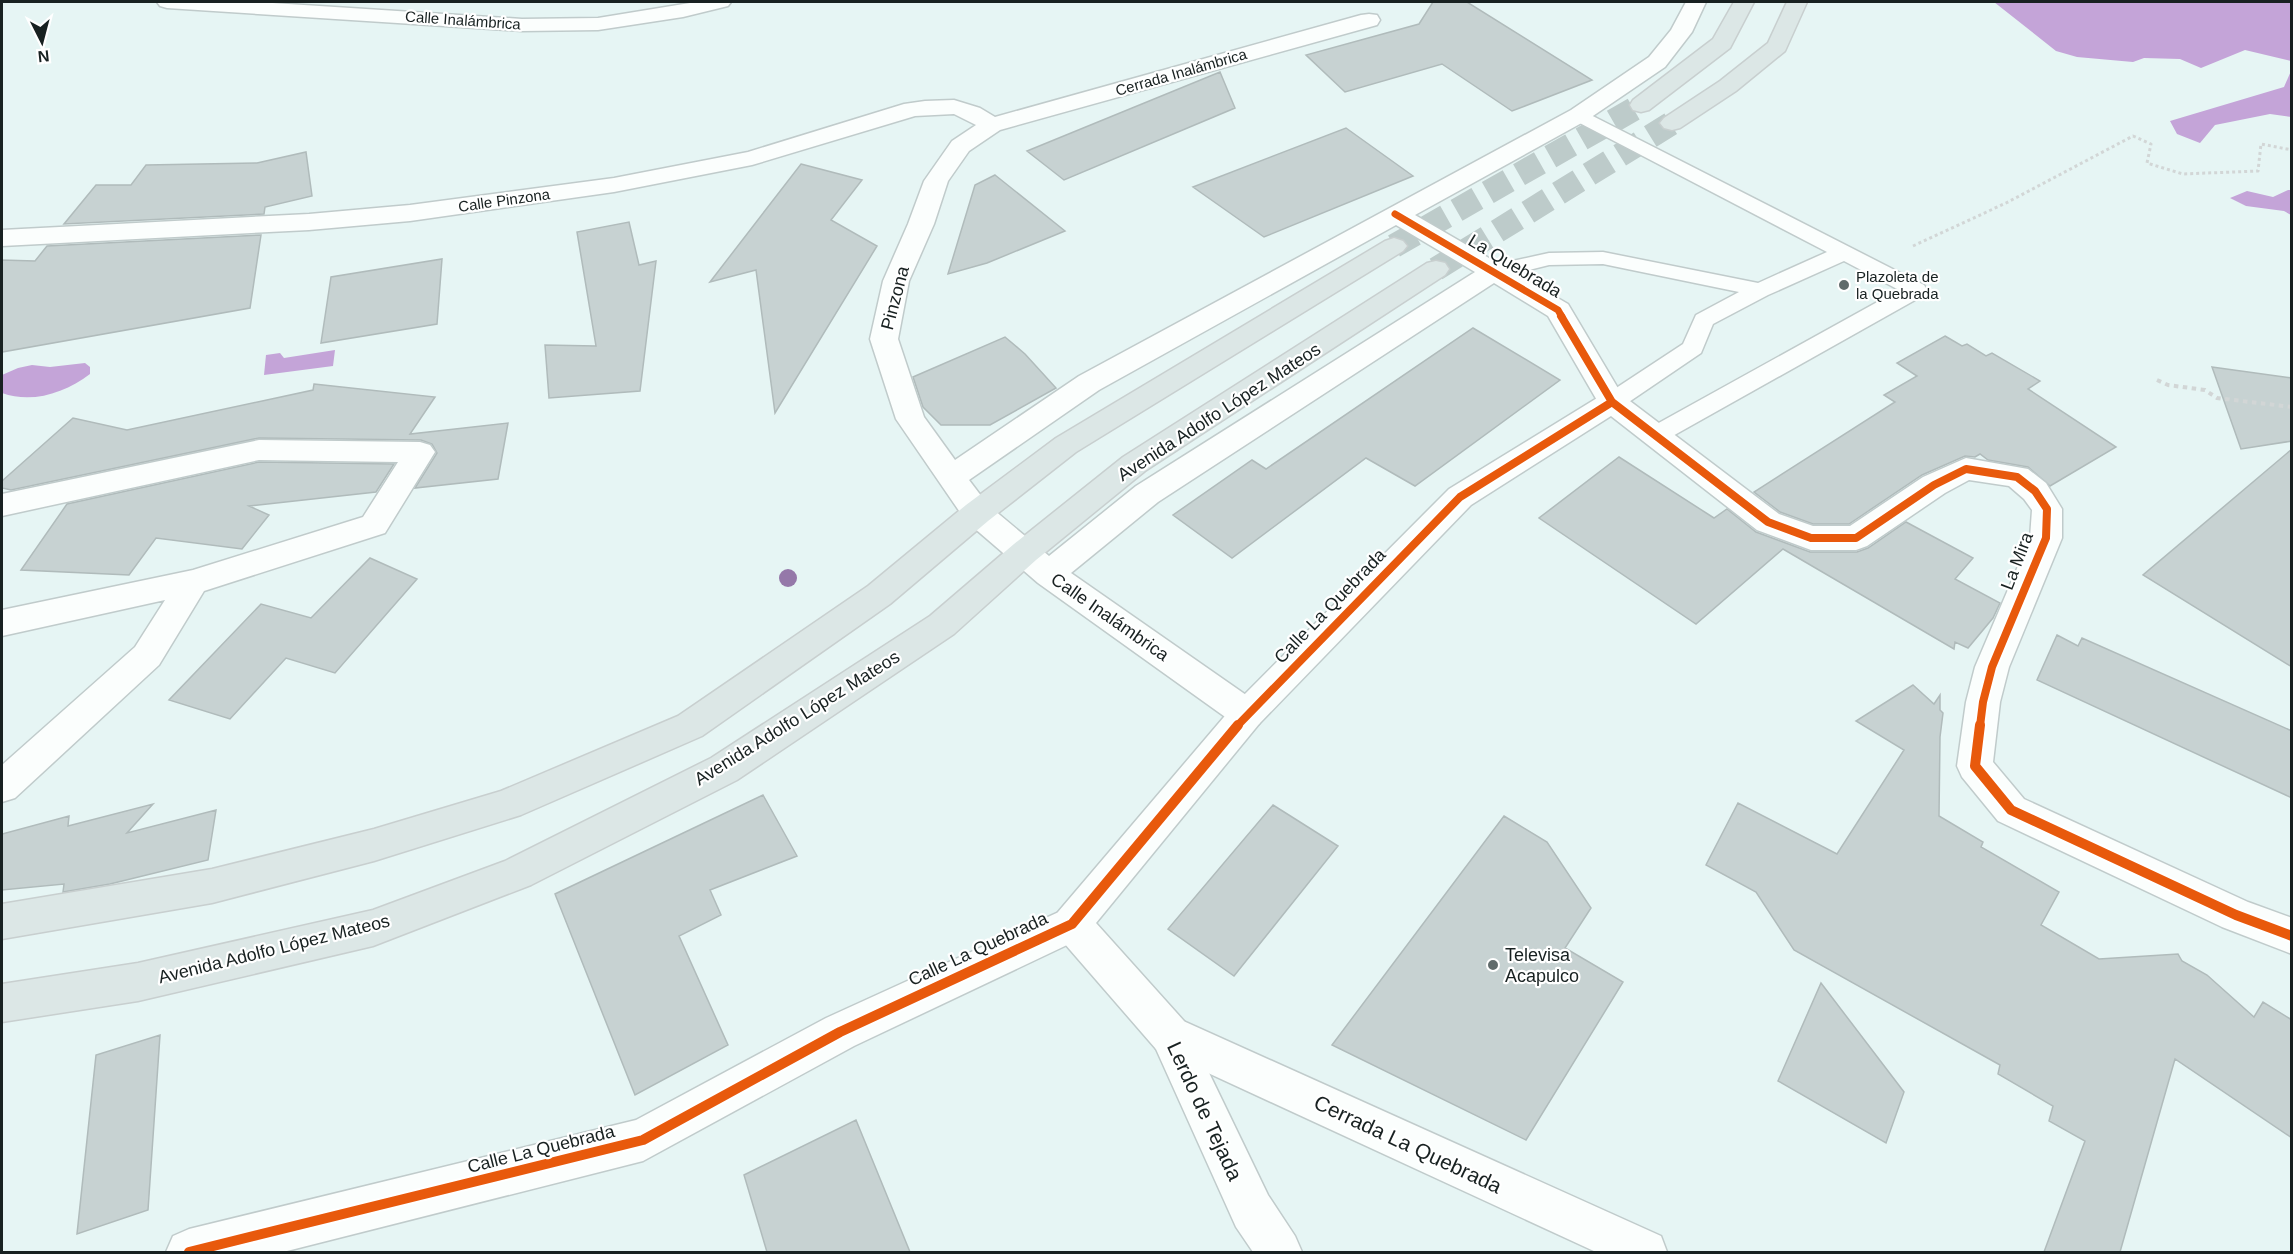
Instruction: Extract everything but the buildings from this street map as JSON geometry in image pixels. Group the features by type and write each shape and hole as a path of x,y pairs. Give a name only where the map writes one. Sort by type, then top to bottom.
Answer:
{"main road":[{"path":"1641,105 1722,43 1744,2"},
{"path":"1672,123 1728,86 1777,46 1797,2"},
{"path":"2,922 212,886 374,845 519,799 690,726 879,595 977,513 1066,445 1395,246"},
{"name":"Avenida Adolfo López Mateos","path":"2,1003 138,982 374,928 518,873 724,769 1037,563 1134,464 1436,269"}],"street":[{"name":"Calle Inalámbrica","path":"167,2 522,25 598,24 683,11 721,2"},
{"path":"952,476 1089,383 1578,115 1657,62 1681,32 1696,2"},
{"name":"Cerrada Inalámbrica","path":"992,125 1369,20"},
{"name":"Calle Pinzona","path":"2,238 309,222 410,213 602,186 752,158 912,109 940,105 970,110 992,125"},
{"name":"Pinzona","path":"977,513 910,419 884,339 896,281 921,224 936,181 960,146 992,125"},
{"name":"La Quebrada","path":"1395,214 1558,310 1612,402"},
{"path":"1037,563 1493,272"},
{"name":"La Mira","path":"1612,402 1768,522 1811,538 1856,538 1934,485 1966,469 2017,477 2035,491 2047,508 2046,538 1992,667 1983,702 1975,766 2011,810 2236,915 2292,936"},
{"name":"Calle La Quebrada","path":"189,1252 308,1238 644,1140 840,1032 1072,924 1247,714 1460,498 1612,402"},
{"path":"2,505 259,450 420,452 374,525 193,582 2,623"},
{"name":"Calle Inalámbrica","path":"977,513 1037,563 1247,714"},
{"path":"2,787 147,656 193,582"},
{"name":"Lerdo de Tejada","path":"1072,924 1170,1035 1252,1211 1279,1252"},
{"name":"Cerrada La Quebrada","path":"1170,1035 1645,1252"}],"lane":[{"path":"1578,115 1916,290 1654,436"},
{"path":"1612,402 1693,348 1704,320 1760,290 1846,252"},
{"path":"1493,272 1549,260 1603,258 1760,290"}],"path":[{"path":"1871,266 2006,203 2133,136 2151,144 2147,163 2183,174 2258,171 2261,144 2292,150"},
{"path":"2157,380 2168,385 2205,390 2217,398 2292,407"}],"shaded area":[{"path":"1994,2 2291,2 2291,61 2245,50 2201,68 2180,59 2144,58 2133,62 2077,57 2056,51"},
{"path":"2291,71 2291,117 2270,114 2215,125 2200,143 2177,134 2170,121 2284,87"},
{"path":"2291,190 2291,215 2284,211 2246,206 2230,198 2247,191 2273,197"},
{"path":"335,350 333,366 264,375 266,355 280,353 284,358"},
{"path":"85,363 90,367 90,374 70,387 48,395 25,397 2,393 2,375 18,368 32,365 50,367"}],"tunnel":[{"path":"1394,246 1641,105"},
{"path":"1436,269 1672,123"}],"cycle path":[{"path":"1395,214 1558,310 1612,402 1768,522 1811,538 1856,538 1934,485 1966,469 2017,477 2035,491 2047,509 2046,538 1992,667 1983,702 1975,766 2011,810 2236,915 2292,936"},
{"path":"189,1252 643,1140 840,1032 1072,924 1247,714 1460,497 1612,402"}],"place":[{"name":"Plazoleta de la Quebrada","path":"1844,285"},
{"name":"Televisa Acapulco","path":"1493,965"}]}
